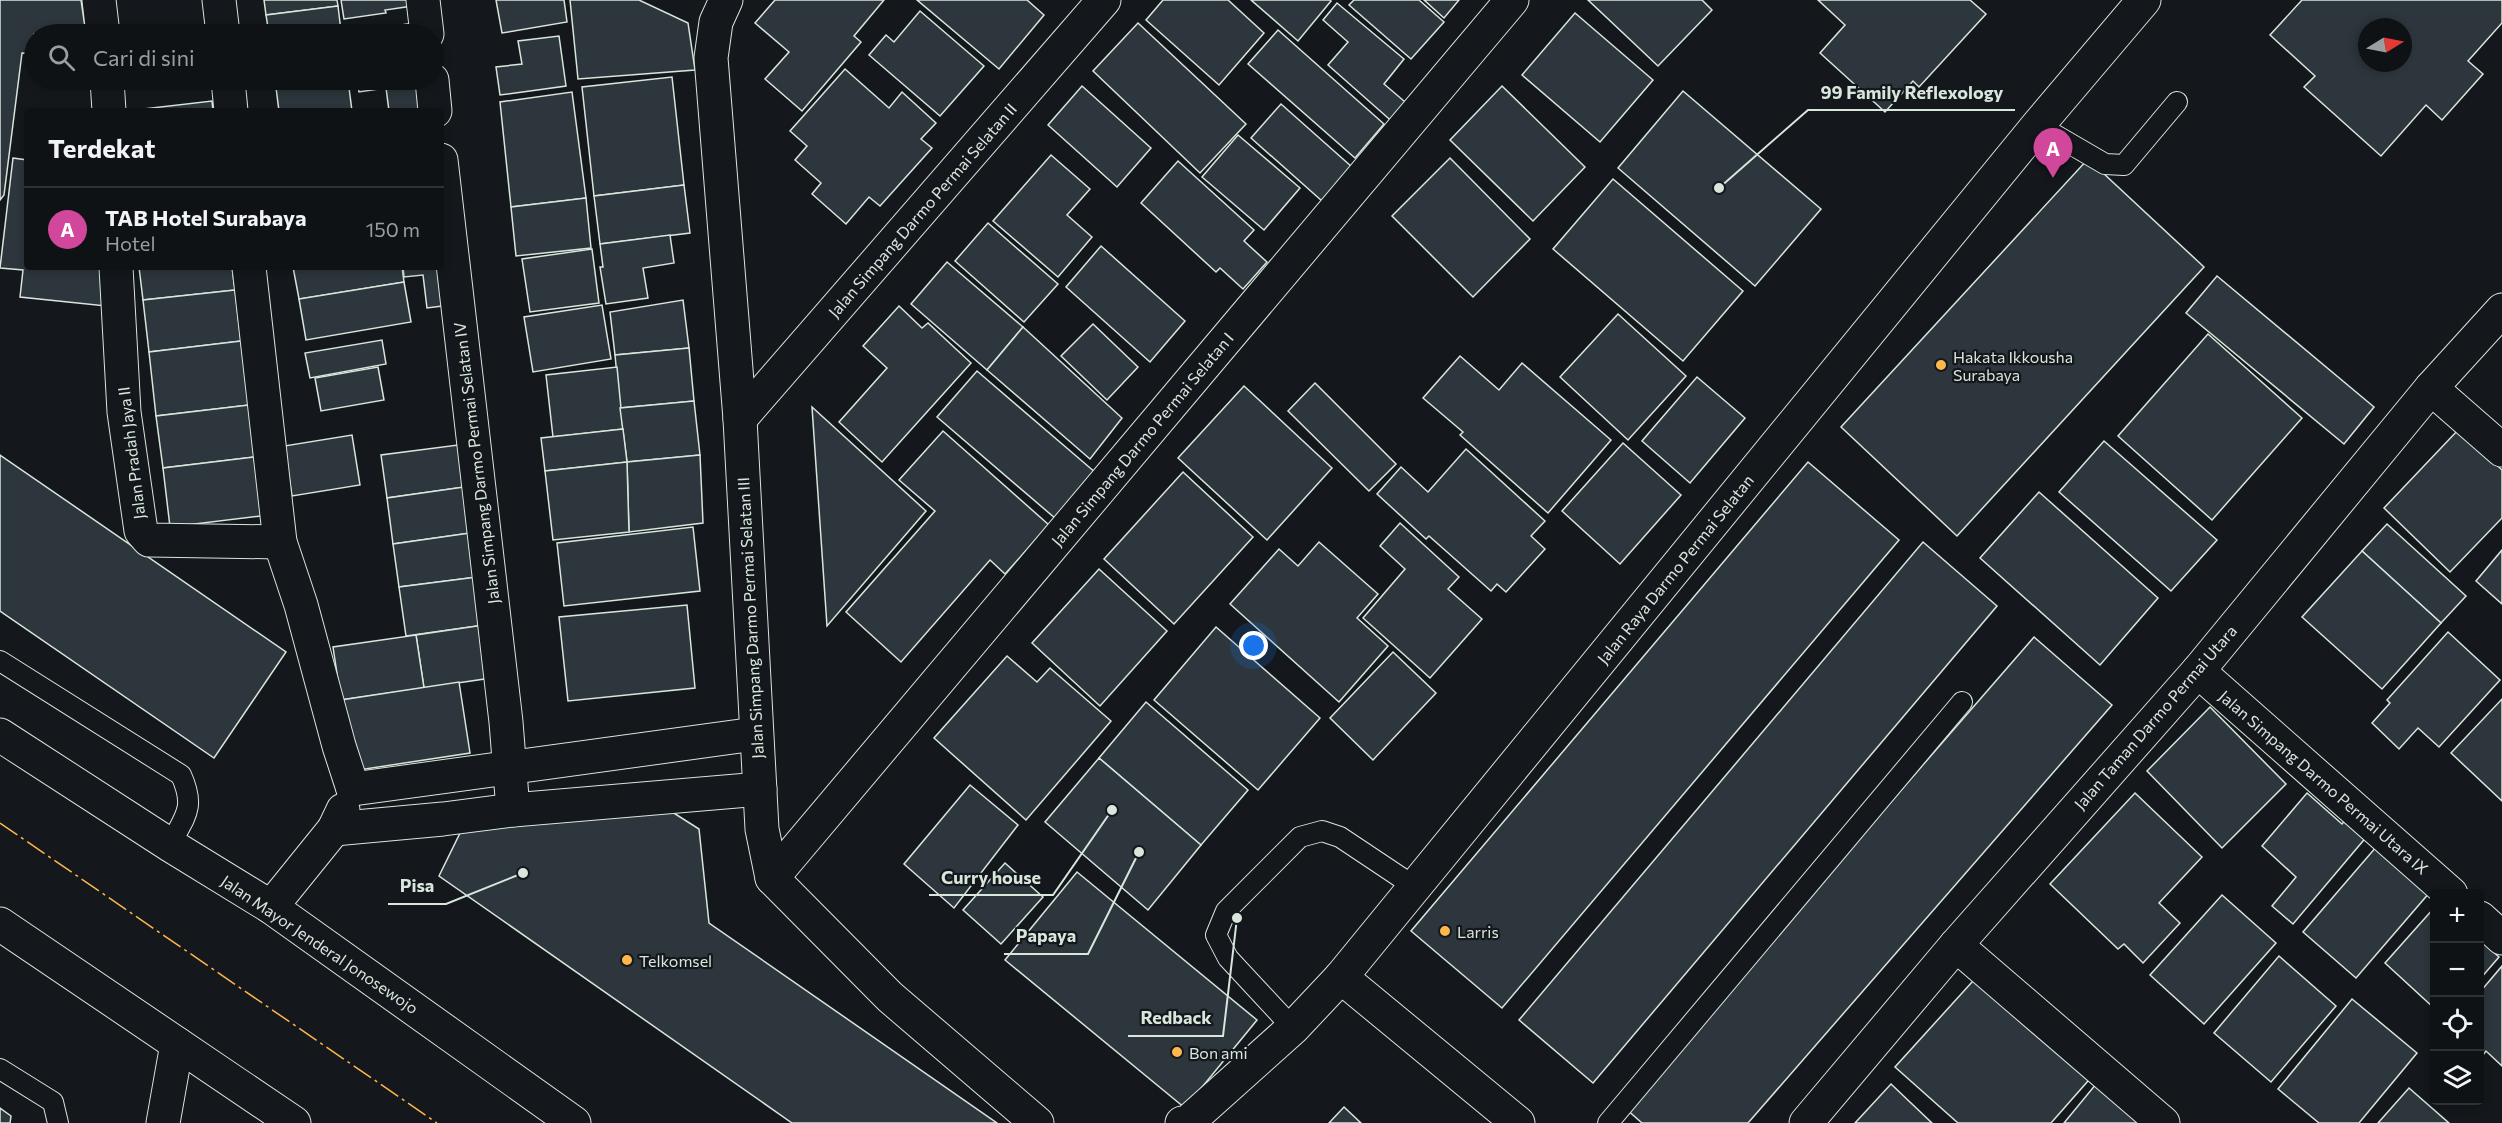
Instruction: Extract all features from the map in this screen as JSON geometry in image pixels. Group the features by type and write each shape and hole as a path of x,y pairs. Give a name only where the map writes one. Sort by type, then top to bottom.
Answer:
{"street":[{"path":"99,0 101,24"},
{"path":"219,0 222,24"},
{"path":"423,0 426,24"},
{"name":"Jalan Simpang Darmo Permai Selatan III","path":"726,0 716,22 711,58 740,420 755,734 762,829 772,878"},
{"name":"Jalan Simpang Darmo Permai Selatan II","path":"740,420 1104,0"},
{"name":"Jalan Simpang Darmo Permai Selatan I","path":"772,878 1512,0"},
{"name":"Jalan Raya Darmo Permai Selatan","path":"1186,1123 1293,1028 1341,977 2037,125 2144,0"},
{"path":"108,90 109,108"},
{"path":"229,90 231,108"},
{"path":"433,90 435,108"},
{"name":"Jalan Simpang Darmo Permai Selatan IV","path":"444,186 506,722 513,810"},
{"name":"Jalan Pradah Jaya II","path":"116,270 124,412 141,531 149,540 280,542"},
{"path":"249,270 280,542 301,605 353,789 334,829 271,907"},
{"name":"Jalan Taman Darmo Permai Utara","path":"1806,1123 1956,945 2198,670 2430,388 2502,310"},
{"path":"2430,388 2502,450"},
{"name":"Jalan Simpang Darmo Permai Utara IX","path":"2198,670 2445,889"},
{"path":"353,789 755,734"},
{"name":"Jalan Mayor Jenderal Jonosewojo","path":"0,735 271,907 574,1123"},
{"path":"334,829 513,810 760,789"},
{"path":"772,878 890,997 1037,1123"},
{"path":"2484,922 2502,938"},
{"path":"0,924 294,1123"},
{"path":"1956,945 2163,1123"},
{"path":"1341,977 1518,1123"},
{"path":"163,1123 177,1044"}],"lane":[{"path":"2037,125 2105,164 2124,165 2177,102"},
{"path":"0,661 181,775 189,793 189,810 170,845"},
{"path":"1608,1123 1962,702"},
{"path":"1293,1028 1228,958 1216,935 1226,910 1300,837 1322,831 1340,837 1415,887"},
{"path":"0,1069 53,1102 58,1123"}],"building":[{"path":"0,0 81,0 85,24 24,24 24,53 22,53 4,195 0,200"},
{"path":"264,0 337,0 338,6 266,15"},
{"path":"341,0 419,0 419,5 385,10 386,13 344,19"},
{"path":"496,0 564,0 567,22 502,33"},
{"path":"570,0 639,0 688,23 695,70 578,79"},
{"path":"775,0 884,0 854,36 861,42 802,111 765,79 789,52 755,23"},
{"path":"917,0 1027,0 1044,15 999,69"},
{"path":"1163,0 1228,0 1264,33 1219,85 1146,20"},
{"path":"1251,0 1330,0 1331,1 1298,41"},
{"path":"1354,0 1419,0 1444,22 1411,59 1349,5"},
{"path":"1424,0 1459,0 1444,18"},
{"path":"1588,0 1702,0 1712,10 1658,66"},
{"path":"1818,0 1970,0 1986,14 1919,87 1913,81 1885,112 1820,53 1845,25"},
{"path":"2302,0 2502,0 2502,23 2468,61 2483,74 2442,120 2426,105 2381,156 2304,87 2315,76 2270,35"},
{"path":"1337,3 1404,59 1384,84 1411,107 1396,125 1328,65 1348,42 1323,20"},
{"path":"338,6 340,24 267,24 266,15"},
{"path":"920,11 984,66 940,116 869,55 886,35 894,42"},
{"path":"1575,13 1653,80 1600,142 1522,75"},
{"path":"1138,23 1246,124 1200,173 1093,71"},
{"path":"1278,30 1384,124 1355,158 1248,64"},
{"path":"559,36 566,86 500,95 496,67 522,64 518,41"},
{"path":"845,69 889,108 902,92 936,123 921,139 932,148 880,206 869,197 846,224 812,194 821,183 795,160 807,146 790,131"},
{"path":"672,77 684,185 594,196 582,87"},
{"path":"1082,86 1151,148 1117,187 1048,125"},
{"path":"1502,86 1585,167 1533,221 1450,140"},
{"path":"276,90 349,90 352,108 279,108"},
{"path":"386,90 429,90 431,108 389,108"},
{"path":"1683,91 1821,209 1755,286 1618,168"},
{"path":"572,92 586,198 511,207 500,102"},
{"path":"212,101 213,108 152,108"},
{"path":"1281,104 1352,167 1322,201 1251,138"},
{"path":"1238,135 1300,188 1264,230 1202,177"},
{"path":"1051,155 1090,189 1067,215 1092,237 1058,277 993,221"},
{"path":"13,158 24,160 24,270 111,270 106,306 20,297 23,270 0,268"},
{"path":"1450,158 1530,239 1473,297 1392,216"},
{"path":"2088,159 2204,267 1957,536 1841,427"},
{"path":"1178,161 1254,230 1244,241 1267,262 1243,289 1220,268 1216,272 1141,203"},
{"path":"1613,179 1743,291 1683,361 1553,249"},
{"path":"684,185 690,233 600,244 594,196"},
{"path":"586,198 591,248 516,256 511,207"},
{"path":"988,223 1058,284 1024,322 955,261"},
{"path":"670,235 674,263 643,268 648,298 606,304 600,267 603,267 600,244"},
{"path":"1101,246 1185,321 1150,362 1066,287"},
{"path":"592,249 599,303 530,312 522,259"},
{"path":"947,262 1023,327 987,370 911,304"},
{"path":"139,270 232,270 235,290 143,300"},
{"path":"294,270 402,270 404,282 299,299"},
{"path":"403,270 442,270 450,305 427,308 423,275 404,277"},
{"path":"2217,276 2374,407 2344,444 2186,313"},
{"path":"404,282 411,322 306,340 299,299"},
{"path":"235,290 241,341 149,352 143,300"},
{"path":"683,300 689,348 615,355 610,312"},
{"path":"602,305 611,359 533,372 524,317"},
{"path":"899,306 922,328 928,323 971,363 882,462 839,422 887,368 863,346"},
{"path":"1618,314 1686,376 1628,440 1560,377"},
{"path":"1093,324 1138,367 1107,400 1061,356"},
{"path":"1023,327 1122,418 1090,459 987,370"},
{"path":"2208,334 2302,418 2212,520 2118,436"},
{"path":"382,340 386,364 310,378 305,353"},
{"path":"241,341 249,405 156,416 149,352"},
{"path":"689,348 694,401 620,408 615,355"},
{"path":"1460,356 1499,390 1522,363 1611,440 1548,513 1460,435 1463,432 1423,398"},
{"path":"378,367 384,400 321,411 315,378"},
{"path":"617,367 623,429 553,437 546,375"},
{"path":"977,371 1096,473 1056,519 937,417"},
{"path":"1697,377 1745,418 1690,483 1642,441"},
{"path":"1315,383 1396,464 1369,491 1288,411"},
{"path":"1244,386 1332,468 1267,540 1178,458"},
{"path":"694,401 700,455 627,462 620,408"},
{"path":"249,405 254,457 163,468 156,416"},
{"path":"812,407 926,511 827,626"},
{"path":"623,429 627,462 545,471 541,438"},
{"path":"2459,429 2502,470 2502,518 2450,572 2384,508"},
{"path":"943,431 1049,525 1005,574 990,560 901,662 846,612 935,511 899,480"},
{"path":"352,435 360,485 292,496 284,446"},
{"path":"2104,441 2217,540 2171,591 2059,492"},
{"path":"1623,443 1681,495 1620,564 1562,511"},
{"path":"458,445 464,487 387,498 381,455"},
{"path":"1466,449 1545,521 1531,536 1545,549 1506,592 1497,584 1491,591 1429,536 1426,539 1377,494 1401,467 1428,492"},
{"path":"0,455 286,652 214,758 0,611"},
{"path":"700,455 703,523 629,532 627,462"},
{"path":"254,457 261,516 170,527 163,468"},
{"path":"627,462 629,532 553,540 545,471"},
{"path":"1808,462 1899,540 1502,1008 1411,931"},
{"path":"1183,472 1253,537 1174,624 1104,559"},
{"path":"464,487 470,533 393,544 387,498"},
{"path":"2039,492 2158,598 2100,665 1980,558"},
{"path":"1400,523 1459,577 1448,589 1482,619 1430,678 1363,618 1405,569 1380,546"},
{"path":"2387,524 2466,596 2441,623 2362,551"},
{"path":"693,527 700,591 564,606 557,543"},
{"path":"470,533 477,577 399,587 393,544"},
{"path":"1319,542 1378,594 1357,618 1388,646 1339,702 1230,604 1279,549 1298,566"},
{"path":"1923,542 1997,606 1593,1083 1519,1020"},
{"path":"2502,550 2502,604 2476,581"},
{"path":"2362,551 2441,623 2382,689 2302,617"},
{"path":"1099,569 1167,631 1100,706 1032,643"},
{"path":"477,577 484,625 406,636 399,587"},
{"path":"687,605 695,688 568,701 559,617"},
{"path":"484,625 491,678 424,688 416,635"},
{"path":"1216,627 1320,718 1258,790 1154,700"},
{"path":"2448,632 2500,680 2439,747 2418,728 2399,749 2372,723 2390,703 2387,700"},
{"path":"416,635 424,688 341,700 333,647"},
{"path":"2034,637 2112,705 1748,1123 1642,1123 1625,1108"},
{"path":"1393,652 1436,693 1373,760 1330,718"},
{"path":"1007,656 1037,682 1050,668 1111,721 1026,820 934,738"},
{"path":"459,682 470,753 352,771 341,700"},
{"path":"2502,699 2502,801 2451,753"},
{"path":"1146,702 1248,790 1201,845 1099,758"},
{"path":"2210,707 2286,784 2222,848 2147,771"},
{"path":"1099,758 1201,845 1148,910 1045,822"},
{"path":"970,785 1018,825 954,908 904,864"},
{"path":"2135,793 2202,857 2159,903 2180,923 2143,963 2124,944 2118,949 2050,884"},
{"path":"2307,793 2342,824 2348,817 2368,835 2293,924 2272,906 2296,877 2262,846"},
{"path":"658,803 699,829 709,923 997,1123 792,1123 439,876 465,823"},
{"path":"2377,846 2430,892 2356,978 2303,932"},
{"path":"1005,863 1043,897 1001,944 963,910"},
{"path":"1077,872 1257,1020 1185,1108 1005,960"},
{"path":"2222,895 2276,943 2204,1024 2150,975"},
{"path":"2430,912 2430,1004 2385,963"},
{"path":"2484,944 2499,957 2484,974"},
{"path":"2279,956 2336,1006 2271,1082 2214,1033"},
{"path":"2502,966 2502,1066 2486,1051 2484,1054 2484,987"},
{"path":"1982,971 2095,1073 2051,1123 1958,1123 1895,1067"},
{"path":"2352,999 2417,1053 2359,1123 2319,1123 2278,1089"},
{"path":"2101,1078 2150,1123 2064,1123"},
{"path":"1891,1084 1932,1123 1855,1123"},
{"path":"2409,1088 2449,1123 2378,1123"},
{"path":"1344,1107 1361,1123 1329,1123"},
{"path":"0,1108 11,1116 10,1123 0,1123"}],"power":[{"path":"0,823 437,1123"}],"place":[{"name":"TAB Hotel Surabaya","path":"2053,178"},
{"name":"99 Family Reflexology","path":"1719,188"},
{"name":"Hakata Ikkousha Surabaya","path":"1941,365"},
{"name":"Curry house","path":"1112,810"},
{"name":"Papaya","path":"1139,852"},
{"name":"Pisa","path":"523,873"},
{"name":"Redback","path":"1237,918"},
{"name":"Larris","path":"1445,931"},
{"name":"Telkomsel","path":"627,960"},
{"name":"Bon ami","path":"1177,1052"}]}
